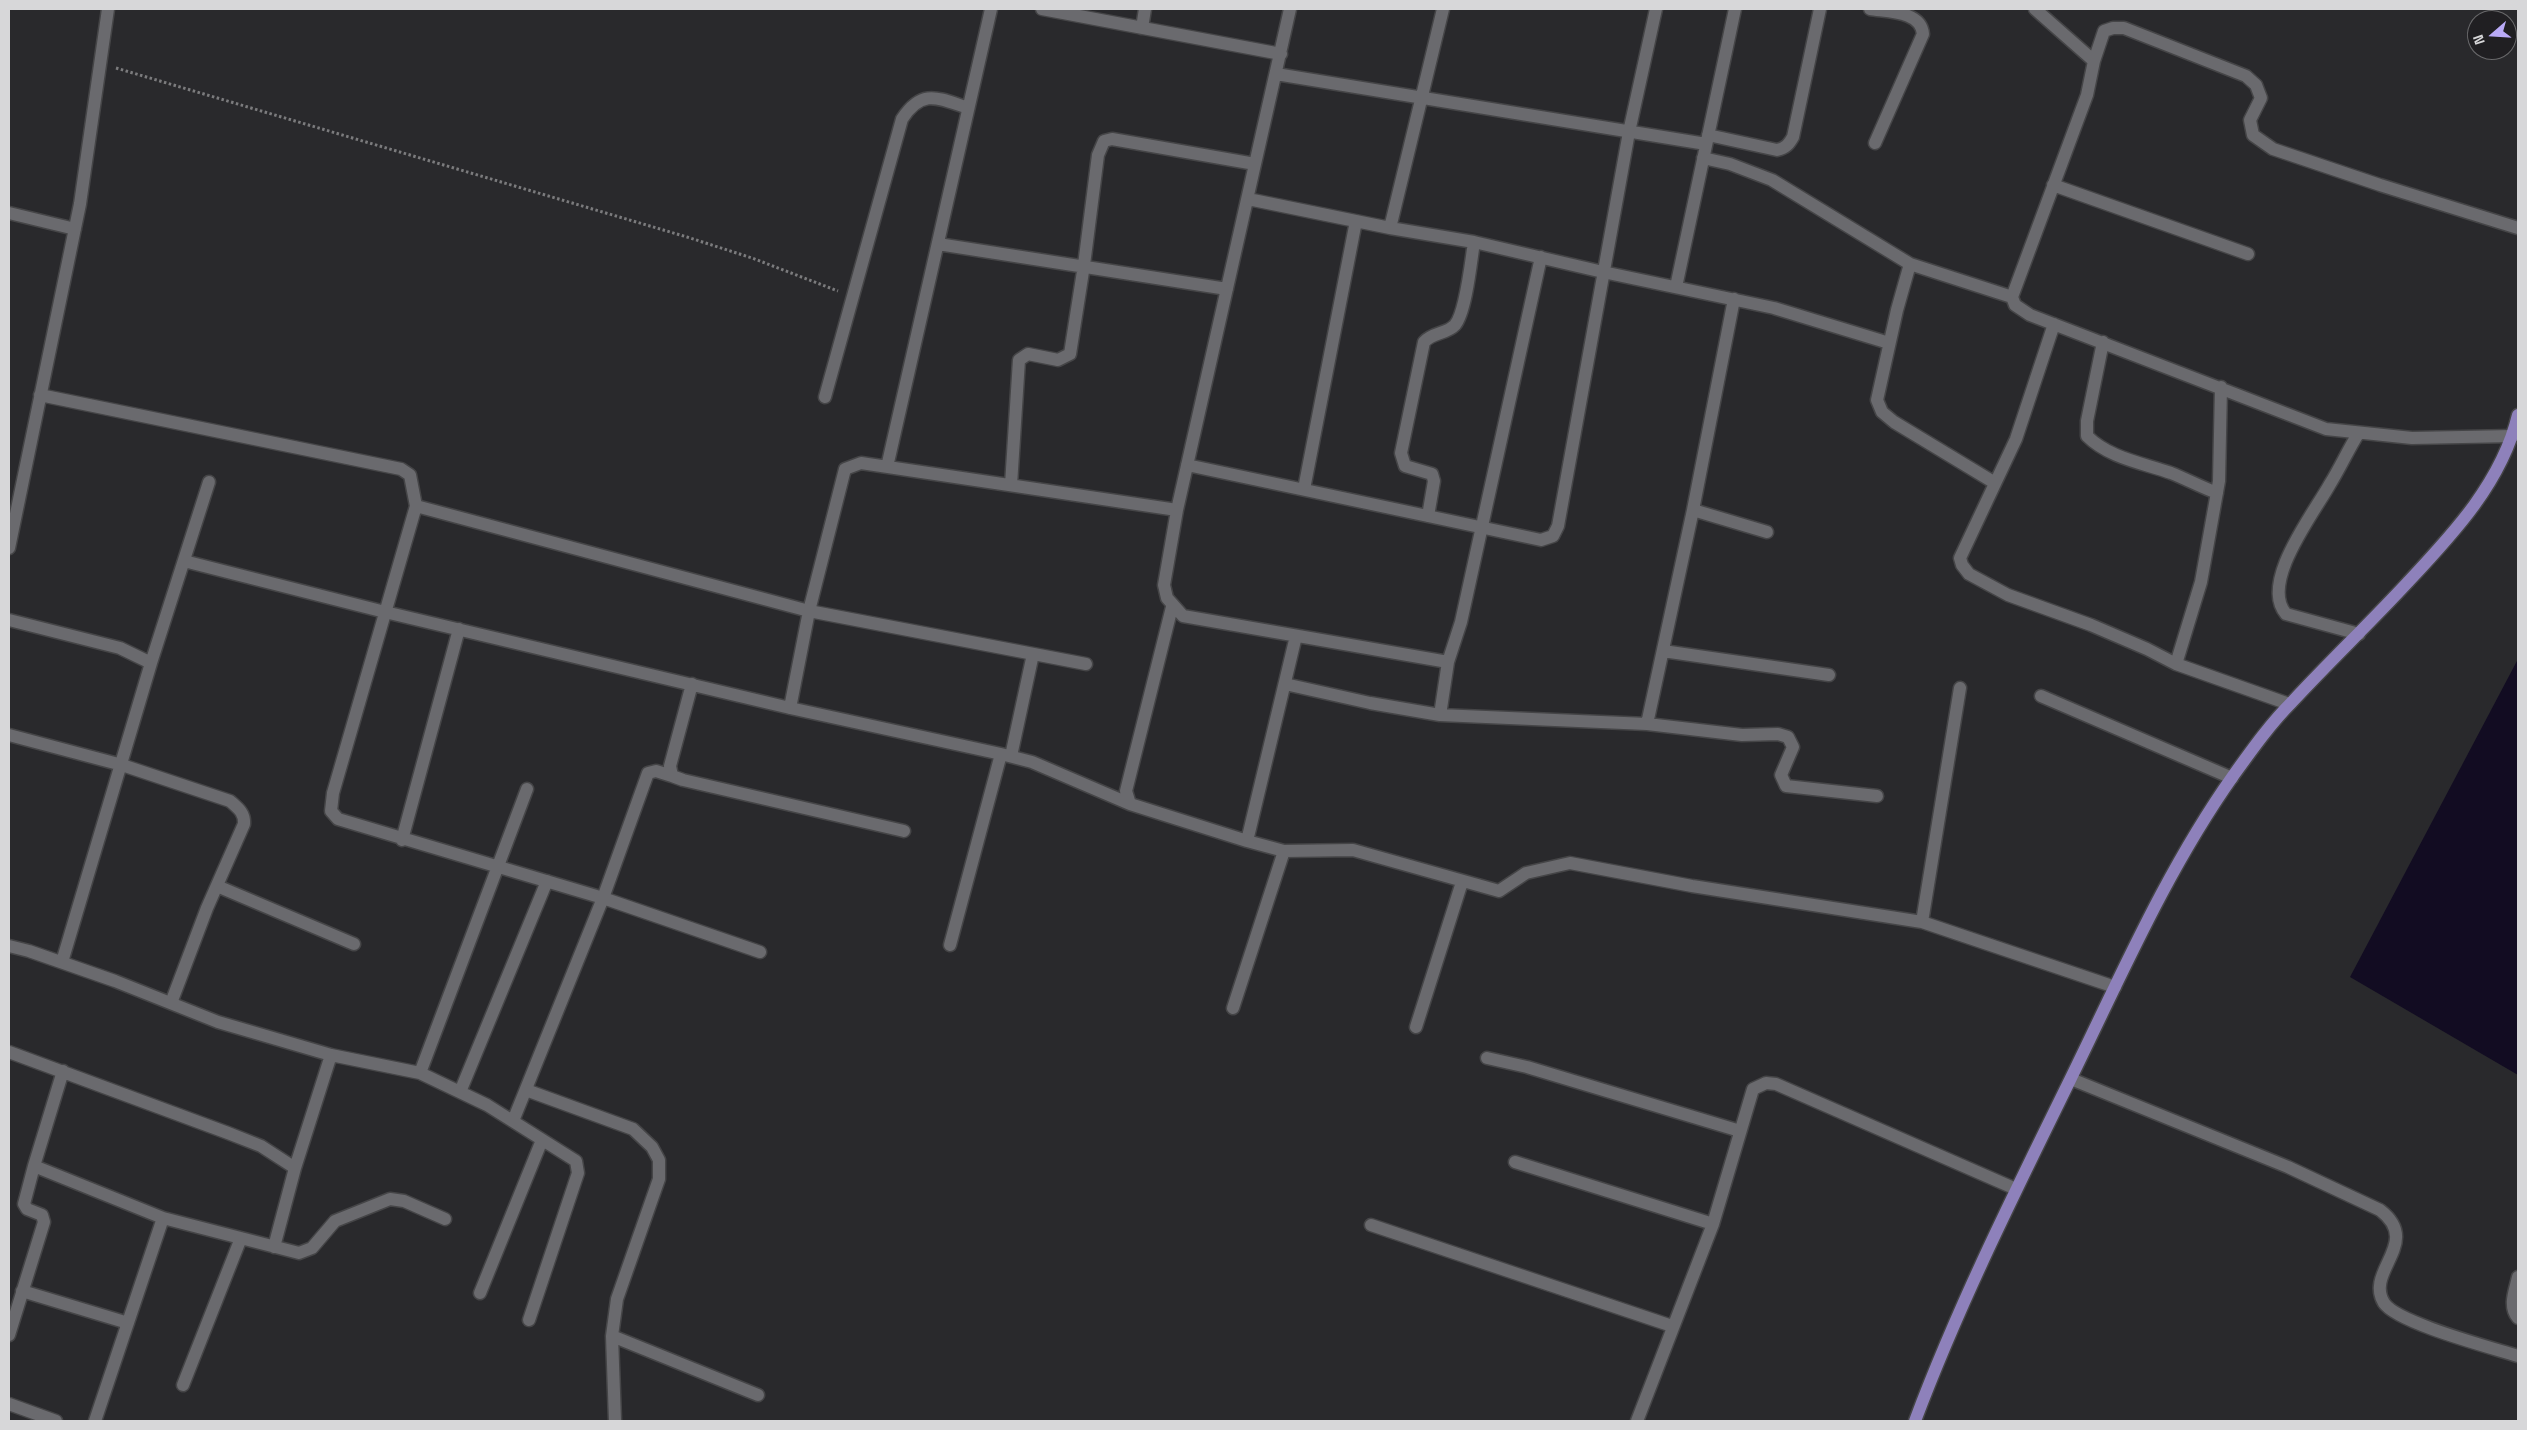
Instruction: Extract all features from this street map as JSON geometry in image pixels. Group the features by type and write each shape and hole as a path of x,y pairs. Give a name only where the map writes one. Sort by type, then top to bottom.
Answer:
{"main road":[{"path":"1915,1421 1974,1276 2149,916 2184,850 2232,778 2289,704 2359,634 2436,552 2474,506 2495,474 2513,436 2518,418"}],"street":[{"path":"9,548 75,228 108,9"},
{"path":"887,467 991,9"},
{"path":"1042,9 1281,54"},
{"path":"1142,28 1145,9"},
{"path":"1290,9 1176,510 1164,585 1167,598 1172,607 1183,616 1448,662"},
{"path":"1390,228 1423,98 1442,9"},
{"path":"1187,464 1542,540 1553,536 1629,132 1656,9"},
{"path":"1676,287 1735,9"},
{"path":"1276,74 1629,132 1707,139 1777,150 1790,144 1794,137 1820,9"},
{"path":"1870,9 1912,17 1919,22 1923,34 1875,143"},
{"path":"2034,9 2094,61"},
{"path":"2513,436 2412,438 2358,434 2326,429 2054,324 2022,310 2015,305 2012,296 2087,95 2094,61 2104,31 2113,28 2124,28 2246,76 2256,85 2261,98 2250,120 2253,135 2273,149 2380,186 2518,228"},
{"path":"825,397 902,120 910,107 919,100 933,97 968,108"},
{"path":"1011,485 1019,360 1028,354 1058,360 1070,354 1098,155 1104,141 1112,139 1256,164"},
{"path":"1703,158 1730,164 1772,180 1910,264 2012,296"},
{"path":"2054,185 2248,254"},
{"path":"1248,199 1390,228 1474,242 1602,272 1734,299 1774,308 1889,343"},
{"path":"9,213 75,228"},
{"path":"1304,490 1356,221"},
{"path":"1428,516 1434,482 1432,474 1405,466 1401,454 1424,342 1437,332 1452,328 1461,316 1474,242"},
{"path":"938,244 1227,288"},
{"path":"1440,715 1448,662 1461,622 1480,527 1541,257"},
{"path":"1910,264 1889,343 1877,400 1882,412 1894,422 1995,483"},
{"path":"1647,724 1693,510 1734,299"},
{"path":"2054,324 2016,439 1960,558 1962,565 1969,574 2008,595 2091,625 2148,649 2176,664 2289,704"},
{"path":"2102,342 2087,421 2087,436 2099,447 2110,452 2173,474 2217,493"},
{"path":"2176,664 2201,582 2217,493 2221,387"},
{"path":"40,395 401,469 410,475 416,506 333,793 331,811 338,819 402,840 603,898 760,952"},
{"path":"2358,434 2288,556 2278,588 2279,606 2286,614 2359,634"},
{"path":"790,708 809,611 845,469 861,463 1176,510"},
{"path":"62,962 151,663 209,482"},
{"path":"416,506 809,611 1086,664"},
{"path":"1693,510 1767,532"},
{"path":"184,561 386,612 790,708 1006,755 1032,762 1130,804 1284,851 1353,850 1499,891 1526,873 1570,863 1692,886 1922,922 2115,987"},
{"path":"1130,804 1126,791 1172,607"},
{"path":"9,620 120,648 151,663"},
{"path":"402,840 460,629"},
{"path":"1247,841 1296,636"},
{"path":"1663,651 1829,675"},
{"path":"950,945 1006,755 1033,654"},
{"path":"672,776 670,766 692,684"},
{"path":"1285,684 1370,703 1440,715 1647,724 1742,735 1778,734 1788,737 1793,746 1781,775 1786,786 1877,796"},
{"path":"1922,922 1960,688"},
{"path":"2041,696 2232,778"},
{"path":"9,735 122,765 230,801 241,810 245,818 244,824 217,886 171,1003"},
{"path":"513,1121 603,898 648,774 656,771 683,780 904,831"},
{"path":"420,1072 527,789"},
{"path":"1233,1008 1284,851"},
{"path":"460,1092 547,881"},
{"path":"1416,1027 1462,882"},
{"path":"217,886 354,944"},
{"path":"9,946 62,962 218,1022 331,1055 420,1072 487,1105 576,1160 578,1173 529,1320"},
{"path":"9,1052 253,1143 295,1168"},
{"path":"274,1247 295,1168 331,1055"},
{"path":"1487,1058 1527,1066 1740,1131"},
{"path":"9,1334 44,1222 42,1215 27,1209 24,1204 63,1071"},
{"path":"2071,1079 2288,1167 2380,1210 2390,1218 2397,1231 2396,1242 2380,1285 2384,1302 2394,1312 2448,1335 2518,1356"},
{"path":"1637,1421 1672,1326 1713,1224 1754,1089 1766,1083 1776,1084 2016,1189"},
{"path":"526,1090 632,1129 652,1147 659,1160 660,1179 617,1299 612,1336 616,1421"},
{"path":"480,1293 542,1140"},
{"path":"1515,1162 1713,1224"},
{"path":"34,1166 163,1218 295,1253 305,1253 312,1248 335,1221 390,1199 404,1201 445,1219"},
{"path":"95,1421 163,1218"},
{"path":"1371,1225 1672,1326"},
{"path":"183,1384 241,1238"},
{"path":"2518,1278 2512,1305 2518,1318"},
{"path":"22,1291 128,1323"},
{"path":"612,1336 758,1395"},
{"path":"9,1404 56,1421"}],"path":[{"path":"100,63 687,237 752,258 852,297"}],"shaded area":[{"path":"2518,659 2518,1075 2350,977"}]}
